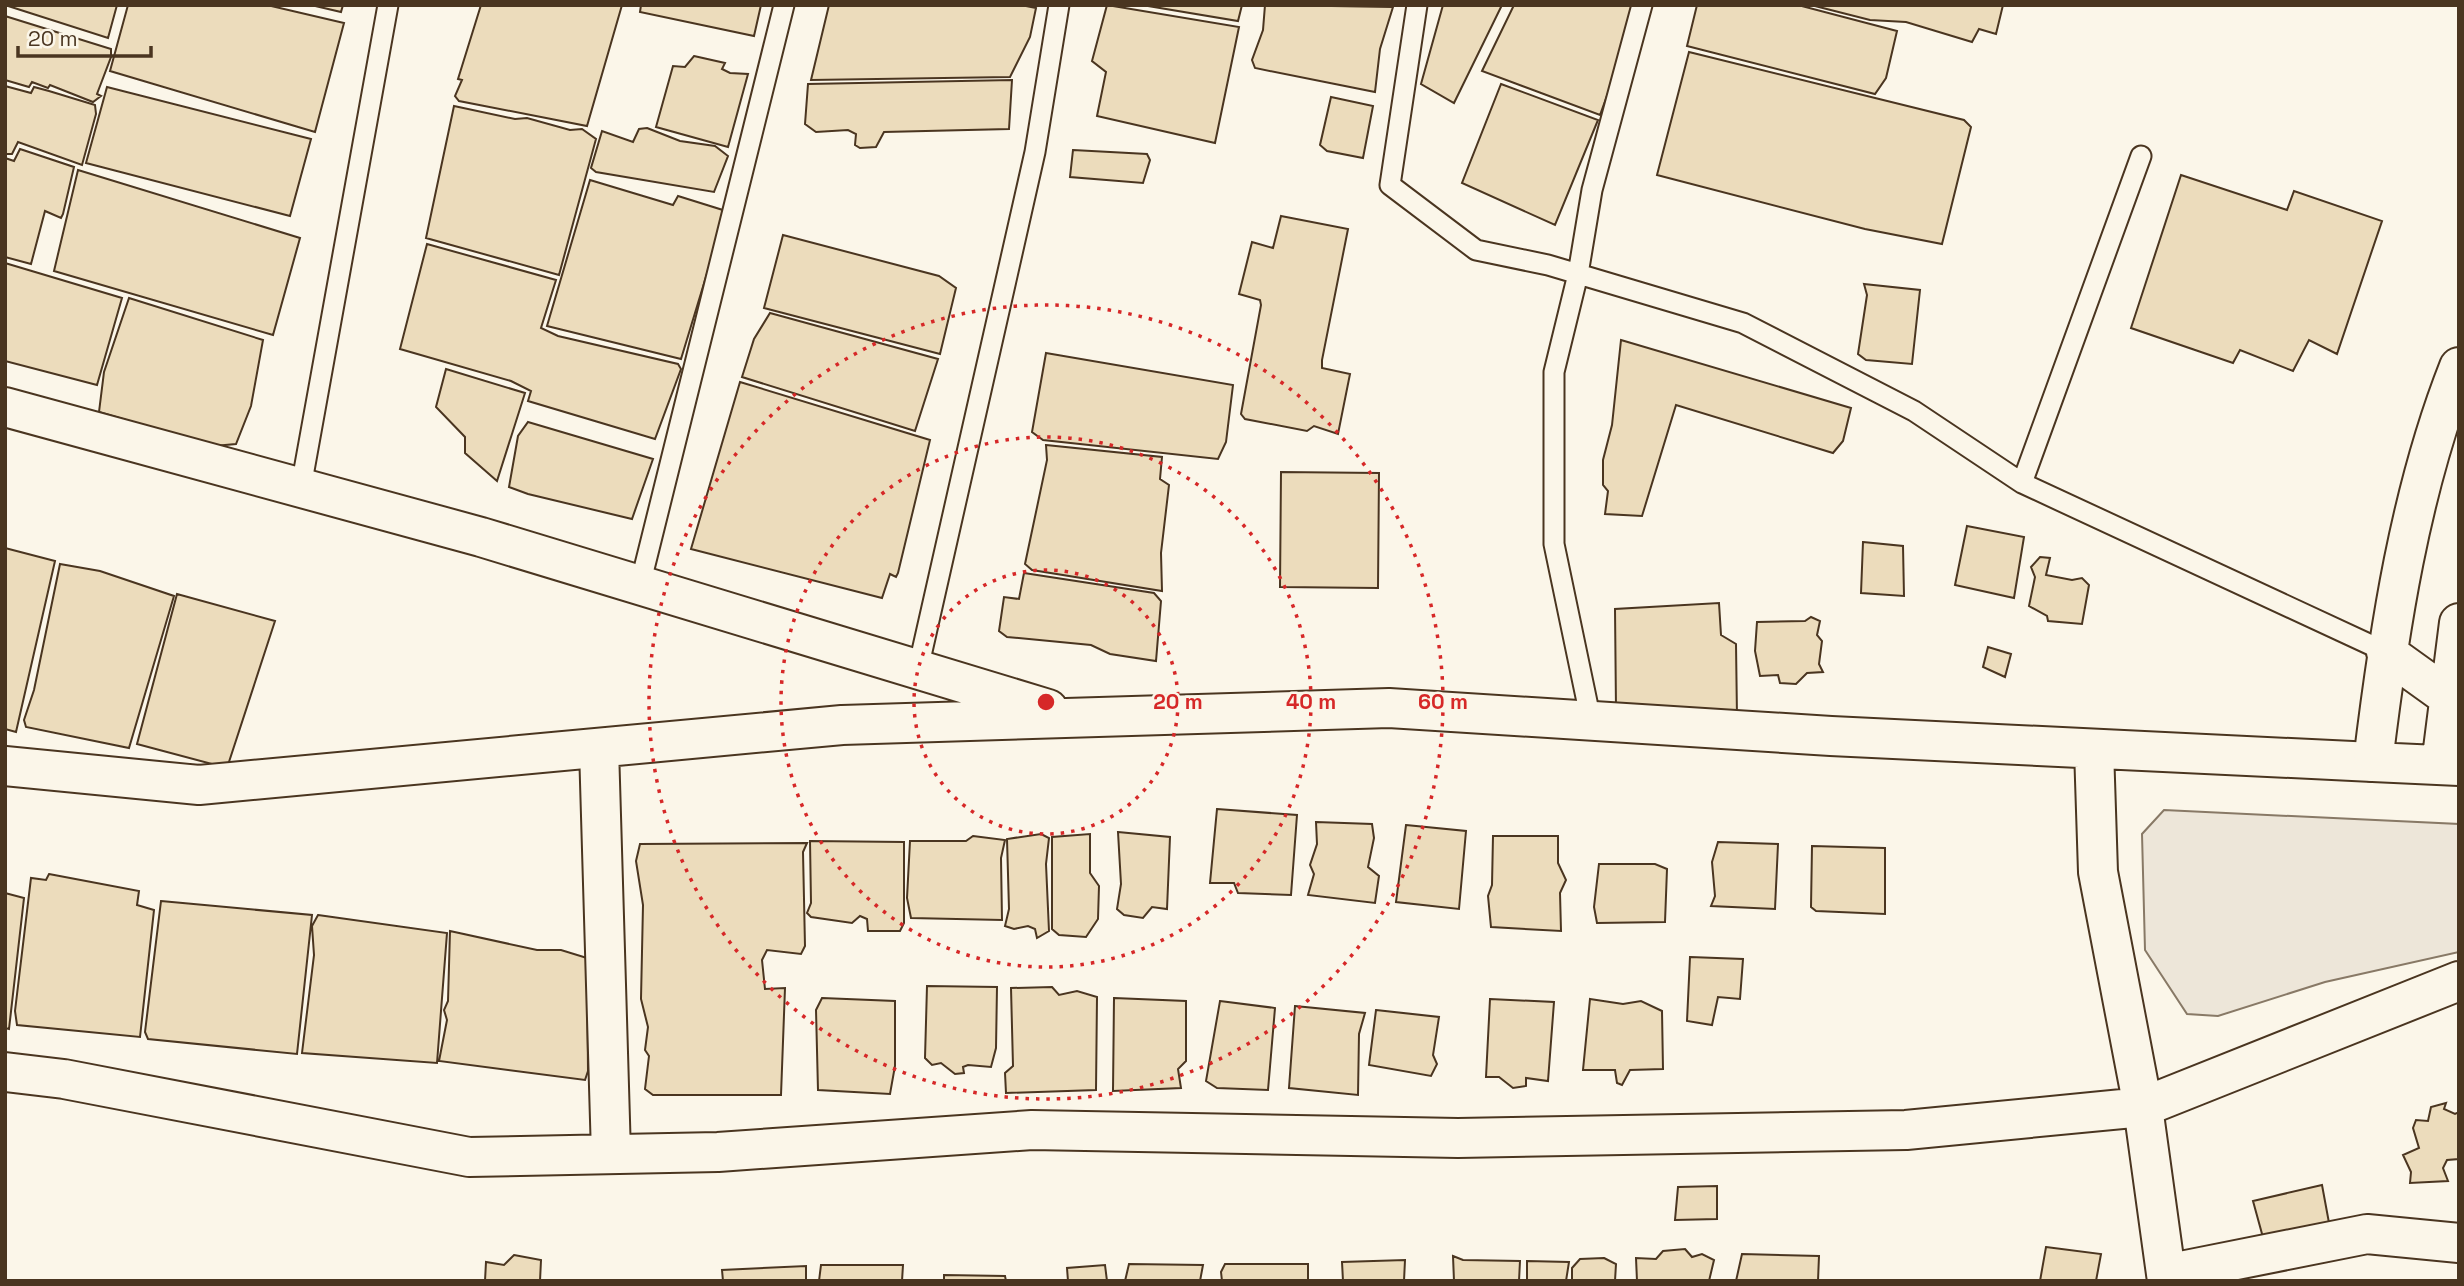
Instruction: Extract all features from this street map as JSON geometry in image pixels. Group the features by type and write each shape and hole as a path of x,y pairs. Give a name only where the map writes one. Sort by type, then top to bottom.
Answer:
{"street":[{"path":"2373,762 2386,652 2438,419 2459,367"},
{"path":"5,407 301,487 640,585 1076,718"},
{"path":"5,766 199,785 842,725 1389,708 1591,721 2450,765 2449,698 2459,623"},
{"path":"2386,652 2449,698"},
{"path":"599,748 611,1154"},
{"path":"2094,748 2098,872 2143,1107 2166,1277 2367,1234 2459,1244"},
{"path":"5,1072 64,1079 469,1157 718,1152 1032,1130 1458,1138 1906,1130 2143,1107 2459,981"}],"lane":[{"path":"301,487 388,5"},
{"path":"640,585 784,5"},
{"path":"918,669 1035,152 1059,5"},
{"path":"1417,5 1390,185 1476,250 1578,274 1742,323 1914,411 2022,483 2386,652"},
{"path":"1591,721 1554,544 1554,372 1578,274 1592,190 1643,5"},
{"path":"2022,483 2141,156"}],"shaded area":[{"path":"2164,810 2459,824 2459,952 2325,982 2218,1016 2187,1014 2145,950 2142,834"}],"building":[{"path":"5,5 117,5 108,38"},
{"path":"128,5 267,5 344,23 315,132 110,71"},
{"path":"311,5 343,5 341,12"},
{"path":"481,5 622,5 587,126 459,101 455,96 462,80 458,79"},
{"path":"641,5 761,5 754,36 640,12"},
{"path":"829,5 1021,5 1036,8 1030,37 1010,77 811,80"},
{"path":"1107,5 1239,27 1215,143 1097,116 1106,72 1092,61"},
{"path":"1142,5 1242,5 1238,21"},
{"path":"1265,5 1393,7 1380,49 1375,92 1255,68 1252,60 1263,30"},
{"path":"1443,5 1502,5 1454,103 1421,84"},
{"path":"1514,5 1640,5 1600,115 1482,71"},
{"path":"1697,5 1798,5 1897,31 1886,78 1875,94 1687,46"},
{"path":"1811,5 2003,5 1996,34 1979,29 1972,42 1906,22 1870,20"},
{"path":"5,16 111,49 111,57 97,94 101,96 93,102 50,85 48,88 32,82 29,87 5,80"},
{"path":"1689,52 1964,120 1971,127 1942,244 1865,229 1657,175"},
{"path":"694,56 725,63 722,69 730,73 748,74 728,147 656,127 673,66 685,67"},
{"path":"1012,80 1009,129 884,132 876,147 860,148 855,145 856,134 848,130 816,132 805,124 808,84"},
{"path":"1501,84 1598,120 1555,225 1462,183"},
{"path":"5,86 31,93 34,87 95,105 96,114 82,165 18,142 12,154 5,154"},
{"path":"107,87 311,139 290,216 86,163"},
{"path":"1331,97 1373,106 1363,158 1327,151 1320,145"},
{"path":"454,106 515,119 527,118 570,130 582,129 596,139 559,275 426,238"},
{"path":"647,128 680,141 715,146 728,156 714,192 596,172 591,168 602,131 633,142 639,129"},
{"path":"20,149 74,167 63,214 61,218 45,211 31,264 5,257 5,158 14,161"},
{"path":"1073,150 1147,154 1150,160 1143,183 1070,177"},
{"path":"78,170 300,238 273,335 54,271"},
{"path":"2181,175 2287,210 2294,191 2382,221 2337,354 2309,340 2293,371 2240,350 2233,363 2131,328"},
{"path":"590,180 673,205 678,196 726,211 681,359 547,326"},
{"path":"1281,216 1348,229 1322,360 1322,368 1350,374 1338,434 1314,426 1307,431 1245,419 1241,414 1261,305 1260,300 1239,294 1252,242 1273,248"},
{"path":"783,235 939,276 956,288 940,354 764,308"},
{"path":"427,244 556,280 541,328 558,336 678,364 681,369 655,439 528,401 531,391 511,381 400,349"},
{"path":"5,263 122,298 97,385 5,361"},
{"path":"1864,284 1920,290 1912,364 1866,360 1858,354 1867,295"},
{"path":"129,298 263,340 251,406 236,444 214,446 99,412 104,372"},
{"path":"770,313 938,359 915,431 742,377 754,339"},
{"path":"1621,340 1851,408 1843,441 1833,453 1676,405 1642,516 1605,514 1608,491 1603,485 1603,460 1612,425"},
{"path":"1046,353 1233,385 1226,442 1218,459 1043,440 1032,432"},
{"path":"446,369 525,393 497,481 465,453 465,437 436,407"},
{"path":"740,382 930,440 898,573 896,577 890,574 882,598 691,549"},
{"path":"528,422 653,459 632,519 509,487 518,436"},
{"path":"1046,445 1162,457 1160,479 1169,485 1161,553 1162,591 1032,570 1025,564 1047,460"},
{"path":"1281,472 1379,473 1378,588 1280,587"},
{"path":"1967,526 2024,537 2014,598 1955,585"},
{"path":"1863,542 1903,546 1904,596 1861,593"},
{"path":"5,548 55,561 16,732 5,729"},
{"path":"2040,557 2050,558 2046,575 2072,580 2082,578 2089,585 2082,624 2048,621 2047,616 2029,606 2035,577 2031,567"},
{"path":"60,564 100,571 174,596 129,748 26,727 24,720 34,690"},
{"path":"1024,573 1154,593 1161,601 1156,661 1110,654 1091,645 1007,637 999,631 1004,597 1019,599"},
{"path":"177,594 275,621 227,768 137,744"},
{"path":"1719,603 1721,635 1736,644 1737,717 1616,709 1615,609"},
{"path":"1811,617 1820,621 1817,635 1822,641 1819,664 1823,672 1807,673 1796,684 1780,683 1778,675 1760,676 1755,651 1757,622 1805,621"},
{"path":"1988,647 2011,654 2005,677 1983,667"},
{"path":"1217,809 1297,815 1291,895 1238,893 1234,883 1210,883"},
{"path":"1316,822 1372,824 1374,838 1368,867 1379,876 1375,903 1308,895 1314,874 1310,865 1317,844"},
{"path":"1406,825 1466,831 1459,909 1396,902"},
{"path":"1118,832 1170,837 1167,909 1152,907 1143,918 1124,915 1117,909 1121,884"},
{"path":"1041,834 1049,838 1046,864 1049,931 1037,938 1035,929 1028,926 1014,929 1005,926 1009,909 1007,839"},
{"path":"1090,834 1090,873 1099,886 1098,919 1086,937 1059,935 1052,929 1052,837"},
{"path":"973,836 1005,840 1001,858 1002,920 911,918 907,898 910,841 966,841"},
{"path":"1493,836 1558,836 1558,863 1566,880 1560,893 1561,931 1491,927 1488,896 1492,885"},
{"path":"810,841 904,842 904,923 900,931 868,931 867,919 860,916 852,923 811,917 807,913 811,903"},
{"path":"1718,842 1778,844 1775,909 1711,906 1715,896 1712,862"},
{"path":"807,843 803,852 805,946 801,954 767,950 762,960 765,989 785,988 781,1095 653,1095 645,1089 649,1056 645,1050 648,1027 641,999 643,905 636,861 640,844"},
{"path":"1812,846 1885,848 1885,914 1816,911 1811,907"},
{"path":"1599,864 1655,864 1667,869 1665,922 1597,923 1594,907"},
{"path":"49,874 139,891 137,905 154,910 140,1037 17,1025 15,1011 31,878 46,880"},
{"path":"5,893 24,898 9,1029 5,1028"},
{"path":"161,901 312,915 297,1054 148,1039 145,1032"},
{"path":"318,915 447,933 437,1063 302,1053 314,955 312,926"},
{"path":"450,931 537,950 561,950 587,958 588,1071 585,1080 439,1061 447,1020 444,1010 448,1001"},
{"path":"1690,957 1743,959 1740,999 1718,997 1712,1025 1687,1021"},
{"path":"927,986 997,987 996,1048 991,1067 968,1065 963,1067 964,1073 955,1074 941,1063 932,1065 925,1058"},
{"path":"1052,987 1059,995 1077,991 1097,997 1096,1090 1006,1093 1005,1073 1013,1066 1011,988"},
{"path":"822,998 895,1001 895,1066 890,1094 818,1090 816,1010"},
{"path":"1114,998 1186,1001 1186,1061 1178,1069 1181,1088 1113,1091"},
{"path":"1490,999 1554,1002 1548,1081 1526,1078 1526,1086 1513,1088 1499,1077 1486,1077"},
{"path":"1590,999 1623,1004 1641,1001 1662,1011 1663,1069 1630,1070 1622,1085 1617,1083 1615,1070 1583,1070"},
{"path":"1220,1001 1275,1008 1268,1090 1217,1088 1206,1081"},
{"path":"1295,1006 1365,1013 1359,1034 1358,1095 1289,1088"},
{"path":"1376,1010 1439,1017 1433,1055 1437,1064 1431,1076 1369,1065"},
{"path":"2446,1103 2444,1109 2455,1114 2459,1112 2459,1159 2447,1160 2443,1168 2448,1181 2410,1183 2411,1172 2403,1155 2419,1148 2413,1128 2416,1120 2428,1121 2431,1107"},
{"path":"2322,1185 2332,1239 2267,1252 2253,1201"},
{"path":"1717,1186 1717,1219 1675,1220 1678,1187"},
{"path":"2046,1247 2101,1254 2096,1281 2040,1281"},
{"path":"1685,1249 1692,1257 1702,1254 1714,1260 1709,1281 1637,1281 1636,1258 1656,1259 1663,1251"},
{"path":"1742,1254 1819,1256 1818,1281 1736,1281"},
{"path":"514,1255 541,1260 540,1281 485,1281 486,1262 504,1265"},
{"path":"1453,1256 1463,1260 1520,1261 1519,1281 1454,1281"},
{"path":"1604,1258 1616,1264 1615,1281 1572,1281 1572,1268 1580,1259"},
{"path":"1405,1260 1404,1281 1343,1281 1342,1262"},
{"path":"1527,1261 1569,1262 1566,1281 1527,1281"},
{"path":"1129,1264 1203,1265 1200,1281 1125,1281"},
{"path":"1225,1264 1308,1264 1308,1281 1222,1281 1221,1272"},
{"path":"821,1265 903,1265 902,1281 819,1281"},
{"path":"1105,1265 1107,1281 1068,1281 1067,1268"},
{"path":"806,1266 806,1281 723,1281 722,1270"},
{"path":"944,1275 1005,1276 1006,1281 944,1281"}]}
